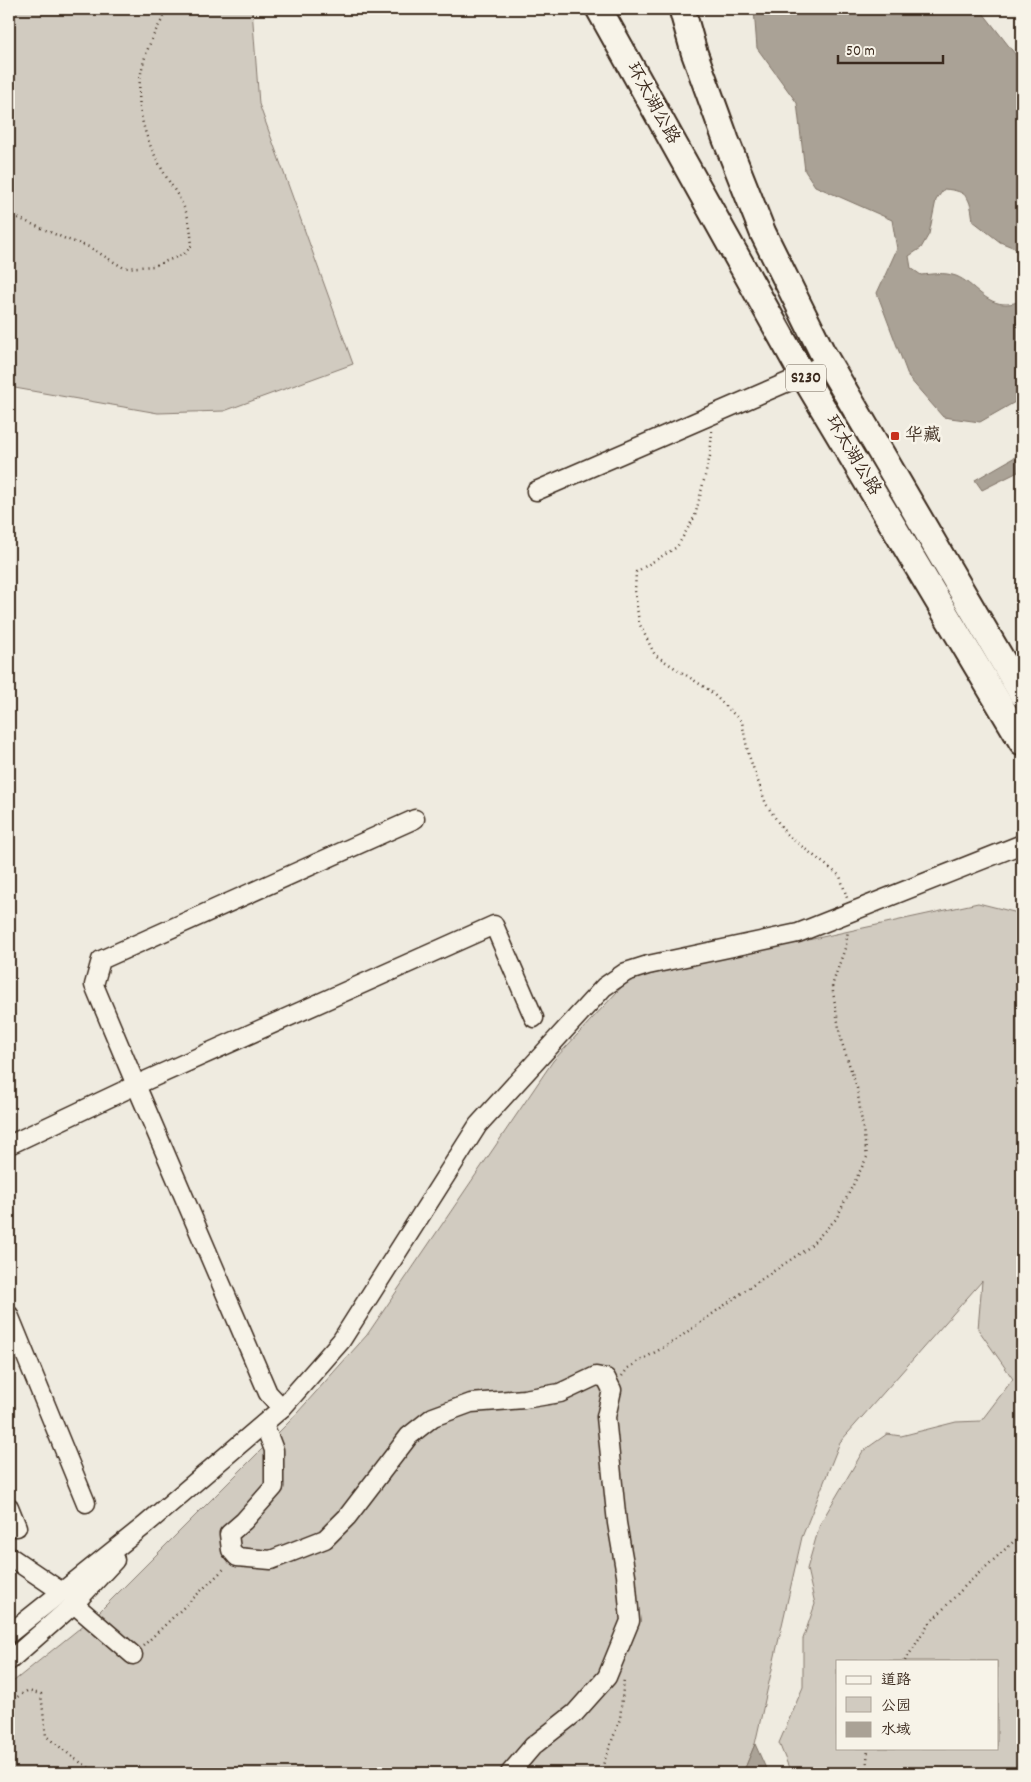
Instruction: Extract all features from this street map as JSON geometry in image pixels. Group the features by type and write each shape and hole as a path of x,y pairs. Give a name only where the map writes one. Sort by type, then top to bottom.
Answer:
{"highway":[{"name":"环太湖公路","path":"598,9 804,375 1022,742"},
{"name":"环太湖公路","path":"682,9 694,52 763,233 827,361 1022,694"}],"street":[{"path":"536,491 804,375 827,361"},
{"path":"282,1408 268,1393 94,985 101,960 415,819"},
{"path":"9,1662 68,1598 144,1526 282,1408 340,1342 478,1125 604,987 626,972 798,932 1022,844"},
{"path":"9,1145 136,1085 494,925 534,1018"},
{"path":"9,1315 86,1503"},
{"path":"264,1424 274,1450 274,1487 230,1534 231,1550 237,1558 271,1560 325,1539 347,1517 409,1436 432,1417 472,1403 524,1399 560,1393 596,1376 606,1378 612,1390 606,1418 630,1621 606,1677 575,1713 533,1746 510,1773"},
{"path":"9,1506 17,1527"},
{"path":"9,1556 68,1598 133,1655"},
{"path":"9,1634 68,1598"}],"path":[{"path":"9,214 89,247 124,268 154,266 184,254 192,246 189,221 178,196 163,172 146,137 141,119 138,88 144,60 152,38 168,9"},
{"path":"612,1390 628,1368 676,1340 808,1248 836,1219 867,1157 857,1088 841,1040 832,986 846,945 851,912 840,876 786,834 766,804 748,753 742,722 709,690 656,655 639,623 635,591 636,572 677,547 695,516 710,456 714,414"},
{"path":"905,1660 927,1626 967,1584 1022,1534"},
{"path":"133,1655 237,1558"},
{"path":"600,1773 620,1719 625,1670"},
{"path":"9,1702 27,1691 41,1694 46,1736 75,1759 98,1773"},
{"path":"866,1773 868,1750"}],"green space":[{"path":"9,9 252,9 259,104 353,364 224,411 158,413 9,387"},
{"path":"978,903 1022,914 1022,1773 791,1773 779,1743 803,1687 803,1639 815,1604 807,1569 820,1524 863,1451 887,1434 901,1436 956,1422 981,1421 1013,1379 978,1329 982,1281 840,1442 802,1537 755,1744 743,1773 9,1773 9,1685 95,1616 289,1422 367,1335 553,1061 629,979"}],"water":[{"path":"754,9 980,9 1022,63 1022,251 1000,242 973,221 971,206 963,194 958,191 944,189 936,200 929,234 921,248 909,256 911,268 921,275 943,274 956,276 992,301 999,303 1011,304 1022,300 1022,398 980,422 943,417 909,378 877,293 897,249 892,220 815,186 805,171 797,103 757,48"},
{"path":"1022,453 1022,470 982,490 975,480"},
{"path":"755,1744 768,1773 743,1773"}],"place":[{"name":"华藏","path":"895,436"}]}
